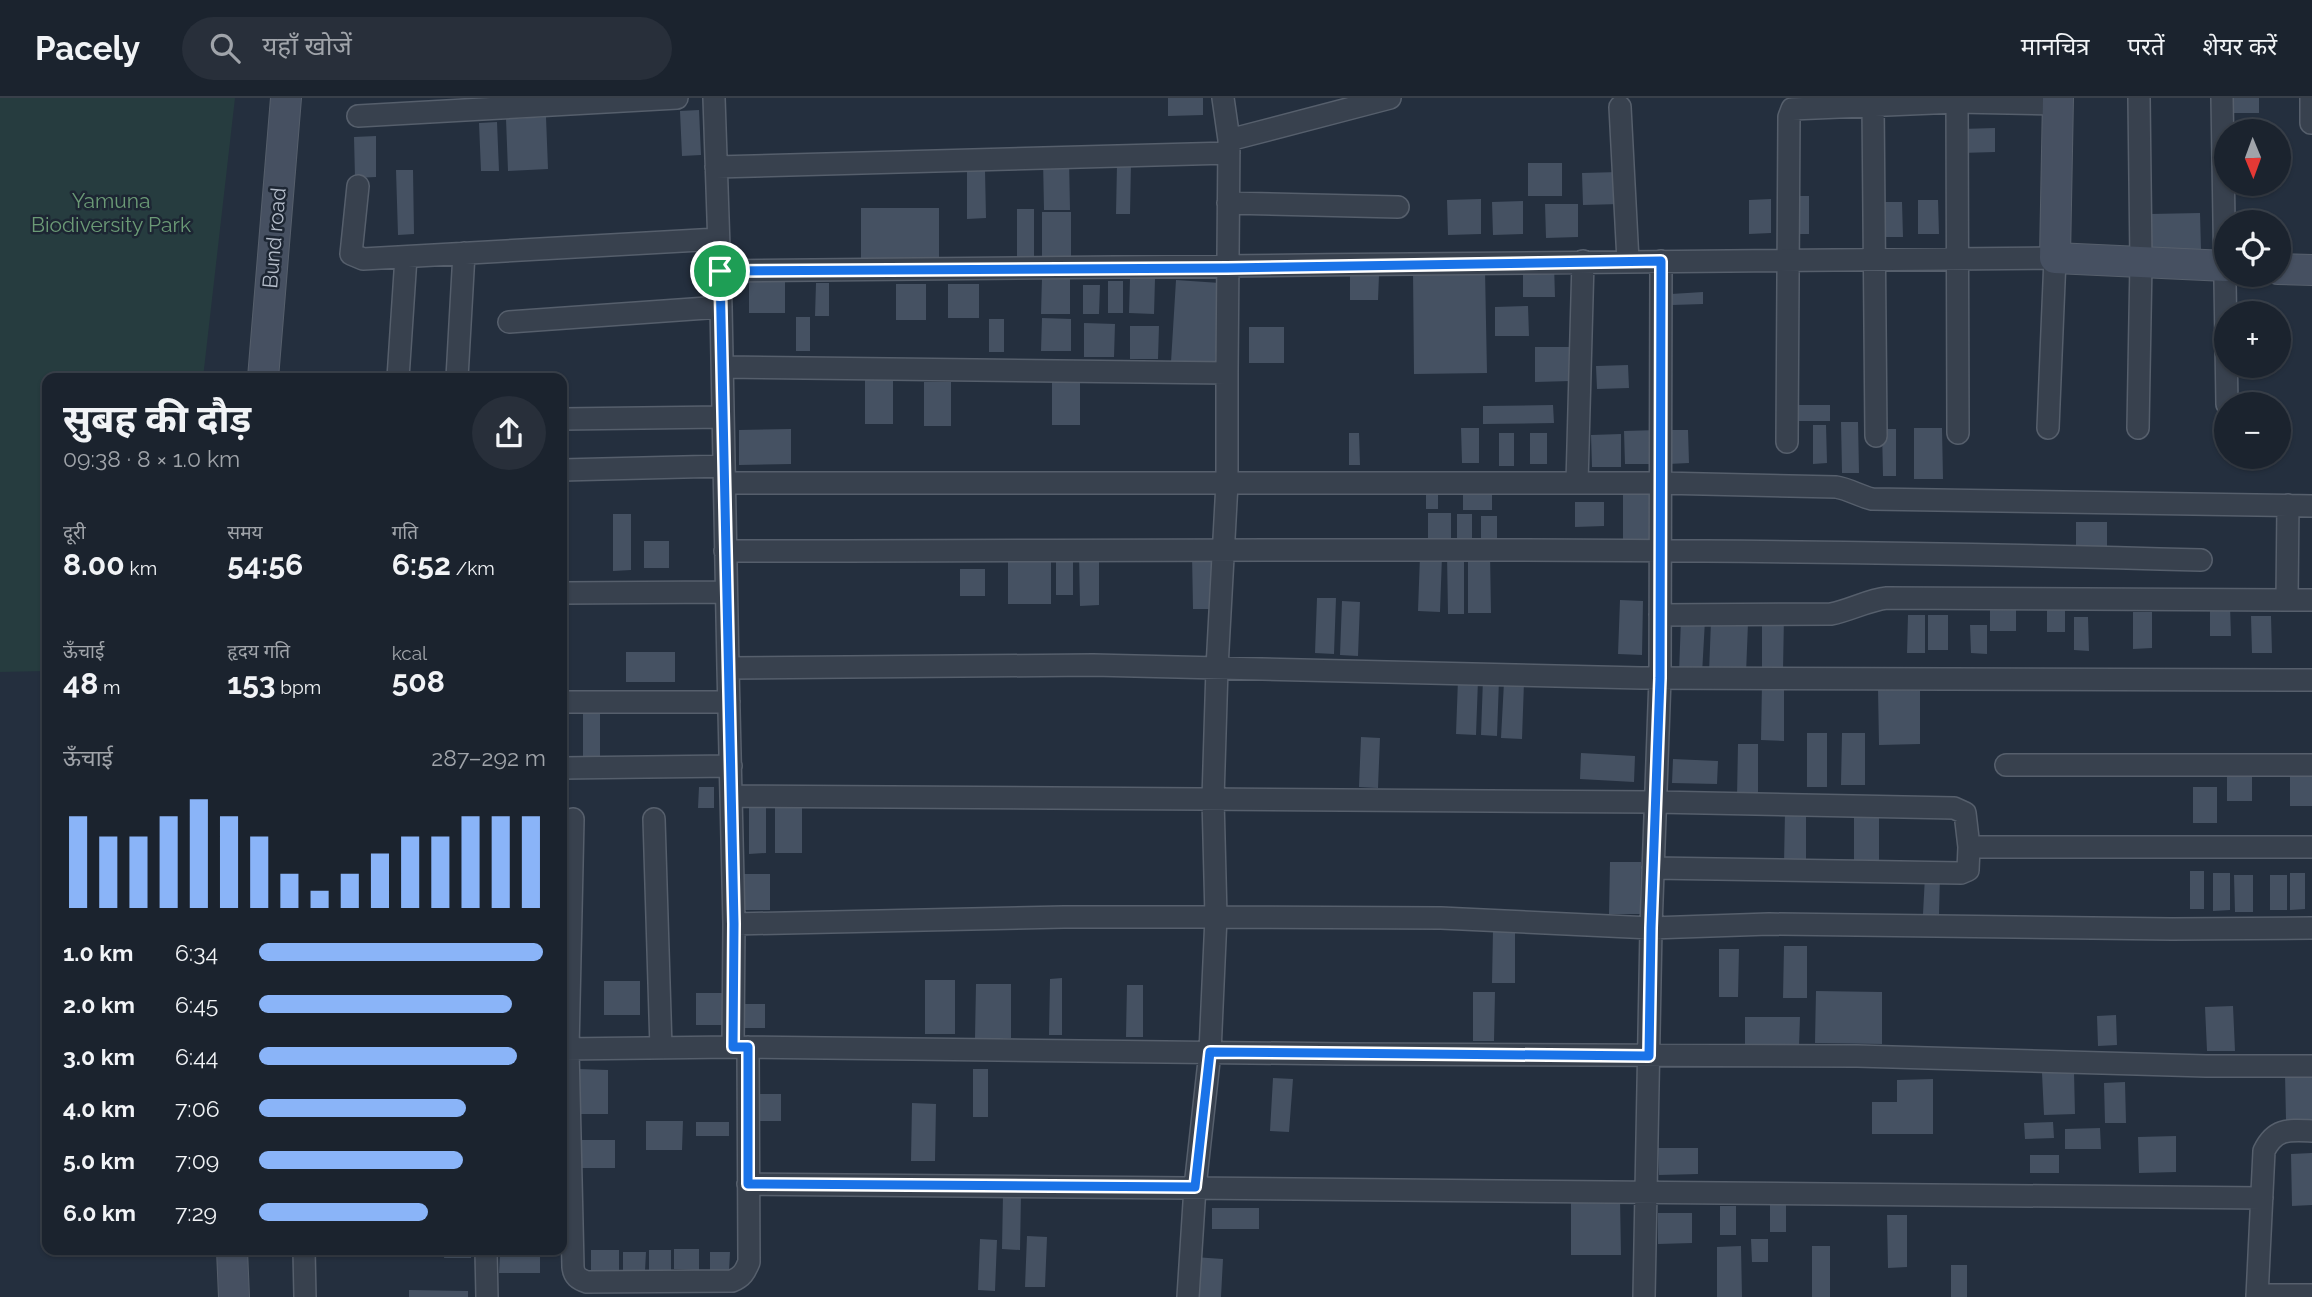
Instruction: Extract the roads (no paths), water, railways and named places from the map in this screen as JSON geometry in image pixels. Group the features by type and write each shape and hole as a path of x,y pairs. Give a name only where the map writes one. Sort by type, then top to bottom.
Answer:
{"street":[{"name":"Bund road","path":"263,373 286,98"},
{"path":"358,116 677,98"},
{"path":"567,1104 573,1267 579,1280 732,1281 740,1278 749,1262 748,1184 734,924 723,367 714,98"},
{"path":"1188,1297 1195,1187 1210,1052 1216,917 1213,799 1227,483 1229,146 1223,98"},
{"path":"716,167 1229,146 1390,98"},
{"path":"2138,428 2141,262 2139,98"},
{"path":"2222,98 2224,210"},
{"path":"2311,98 2311,123"},
{"path":"1957,100 1958,433"},
{"path":"1787,442 1789,112 1797,107 1957,100 2058,101 2048,428"},
{"path":"1873,104 1876,436"},
{"path":"1620,107 1628,261"},
{"path":"358,186 351,254 363,259 718,239"},
{"path":"1228,203 1398,208"},
{"path":"457,373 464,253"},
{"path":"398,373 406,257"},
{"path":"720,271 1227,268 1583,261 1957,258 2055,258 2214,265"},
{"path":"1577,483 1583,261"},
{"path":"1644,1297 1651,928 1660,678 1661,261"},
{"path":"2291,269 2312,270"},
{"path":"2225,287 2227,392"},
{"path":"509,322 721,307"},
{"path":"723,367 1227,373"},
{"path":"567,419 723,417"},
{"path":"567,470 1227,483 1660,483 1836,486 1872,499 2312,506"},
{"path":"2287,600 2288,505"},
{"path":"725,551 1661,551 1967,553 2201,560"},
{"path":"567,593 726,592"},
{"path":"1660,615 1830,614 1887,598 2312,600"},
{"path":"728,668 1093,665 1660,678 2312,680"},
{"path":"567,702 729,702"},
{"path":"2006,765 2312,765"},
{"path":"567,768 731,766"},
{"path":"732,796 1655,802 1954,808 1965,813 1969,866 1968,870 1961,873 1653,868"},
{"path":"567,992 573,819"},
{"path":"654,819 661,1048"},
{"path":"1969,847 2312,847"},
{"path":"734,924 1063,917 1216,917 1441,918 1651,928 1769,924 2312,928"},
{"path":"567,1049 741,1047 1857,1056 2207,1066 2312,1066"},
{"path":"2312,1131 2291,1130 2270,1138 2264,1151 2257,1296 2312,1295"},
{"path":"748,1184 2262,1198"},
{"path":"232,1255 234,1297"},
{"path":"304,1255 304,1297"},
{"path":"486,1255 487,1297"}],"park label":[{"name":"Yamuna Biodiversity Park","path":"111,212"}]}
